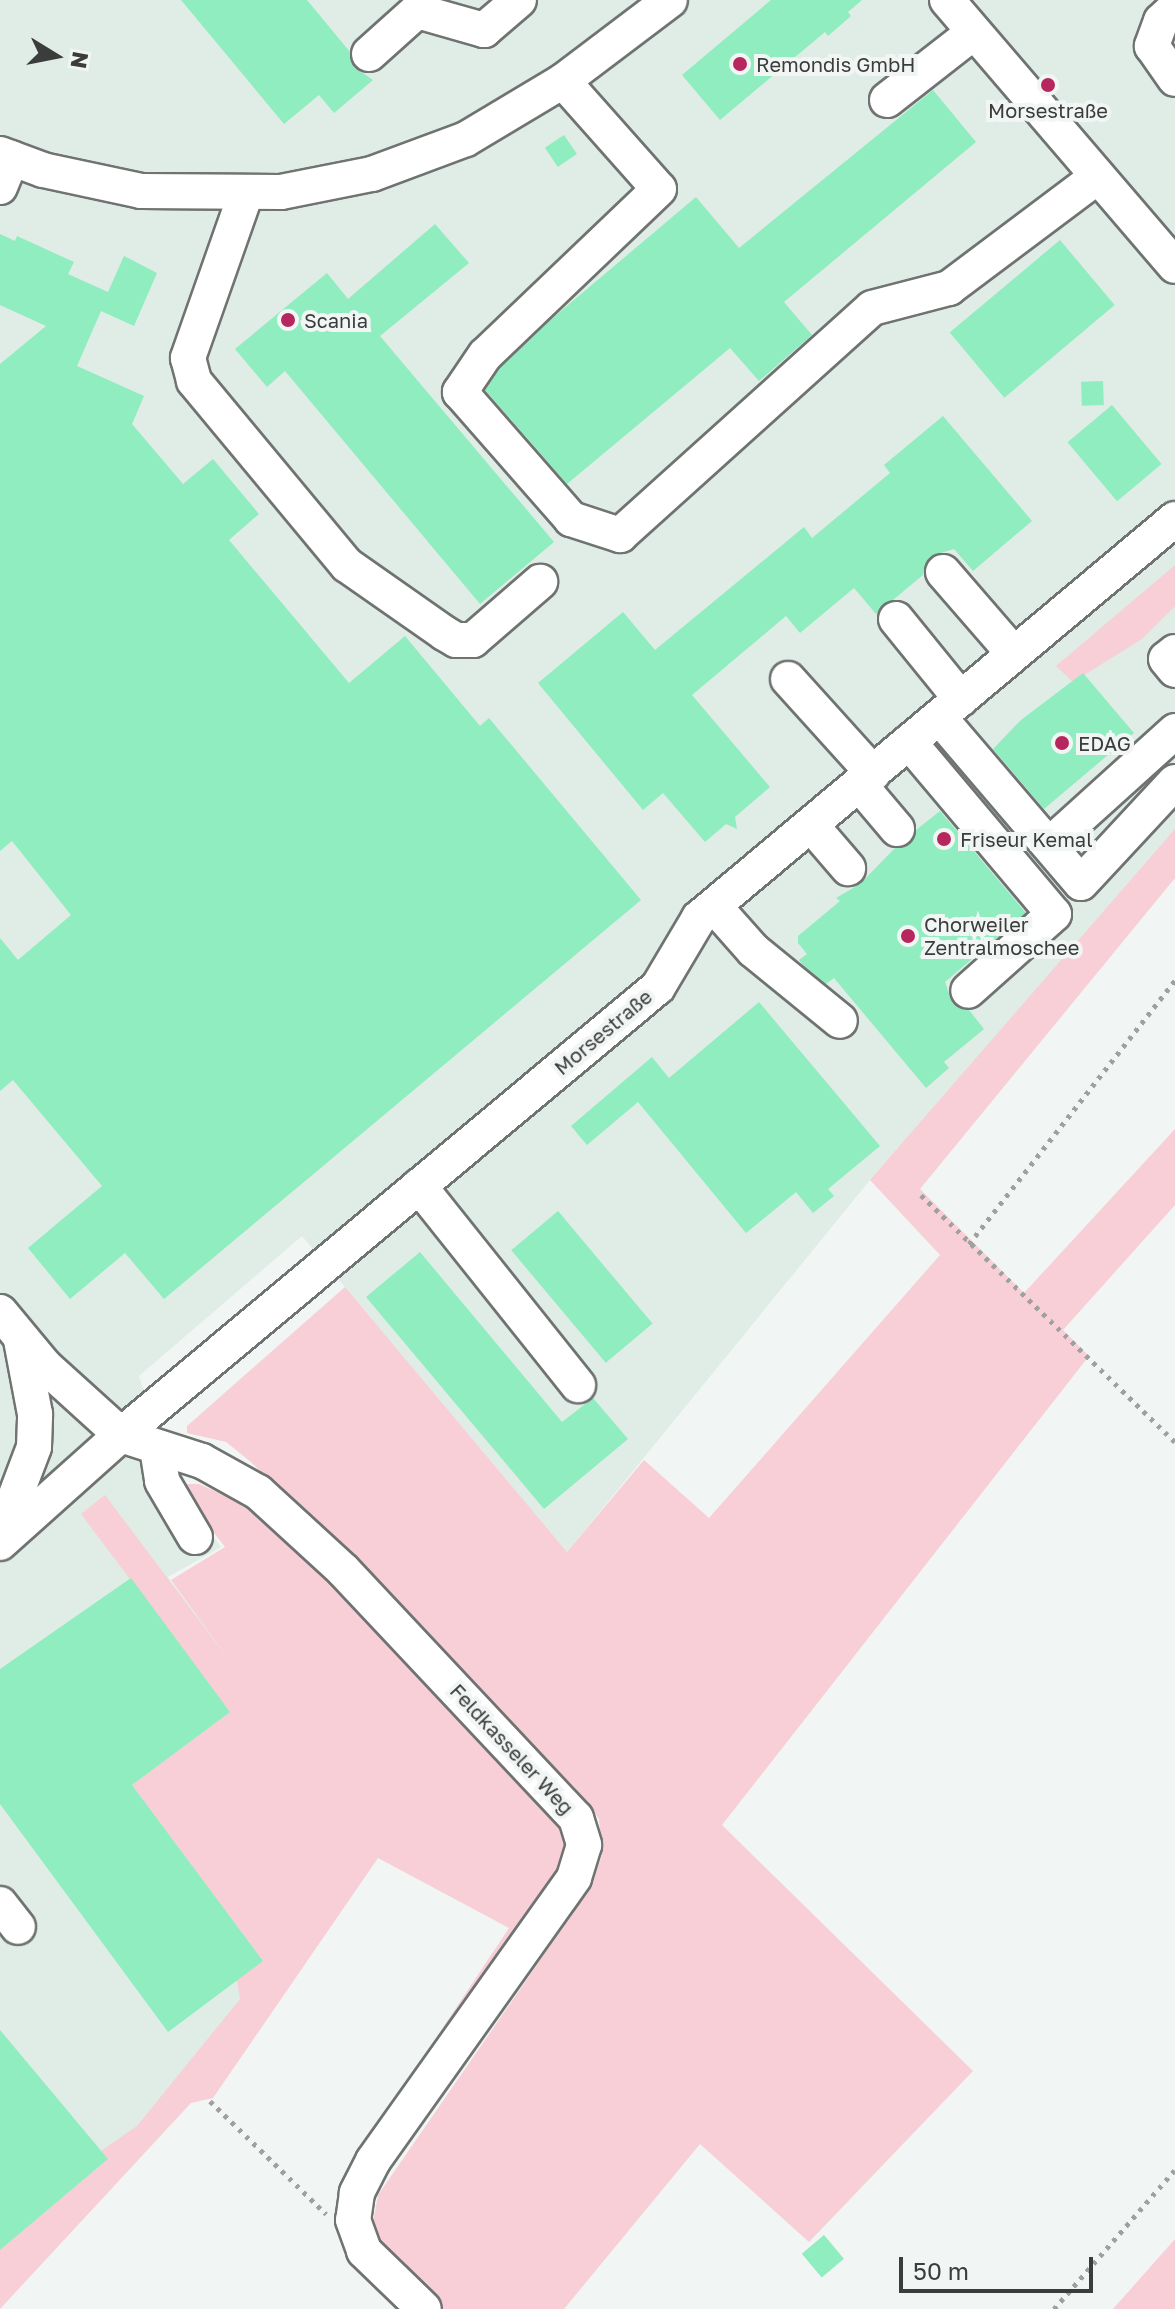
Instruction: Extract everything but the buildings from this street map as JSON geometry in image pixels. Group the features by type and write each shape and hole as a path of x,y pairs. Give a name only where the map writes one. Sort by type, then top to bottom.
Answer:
{"street":[{"path":"369,54 417,11 484,30 519,0"},
{"path":"4,167 141,191 246,193 372,174 466,139 563,81 670,0"},
{"path":"947,0 1175,266"},
{"path":"1175,8 1161,21 1152,46 1175,79"},
{"path":"887,100 974,32"},
{"path":"563,81 659,189 485,355 460,392 571,519 620,535 872,308 949,288 1098,176"},
{"path":"246,193 188,358 194,381 347,565 444,633 473,640 540,582"},
{"name":"Morsestraße","path":"0,1543 121,1435 658,987 699,918 1175,519"},
{"path":"943,572 1014,654"},
{"path":"896,619 950,708 1049,845 1081,883 1175,782"},
{"path":"1175,652 1166,659 1175,670"},
{"path":"788,679 866,778 897,829"},
{"path":"1049,845 1175,731"},
{"path":"909,742 1054,914 968,991"},
{"path":"811,825 848,868"},
{"path":"714,906 753,950 840,1021"},
{"path":"419,1186 578,1385"},
{"path":"0,1537 34,1447 35,1414 10,1324"},
{"name":"Feldkasseler Weg","path":"10,1324 121,1435 202,1461 258,1492 343,1570 554,1789 576,1818 584,1845 574,1878 373,2161 357,2193 353,2220 364,2251 424,2309"},
{"path":"157,1448 162,1481 195,1537"}],"path":[{"path":"969,1244 1175,980"},
{"path":"921,1195 1175,1442"},
{"path":"210,2101 332,2219"},
{"path":"1054,2309 1175,2170"}],"shaded area":[{"path":"0,0 1175,0 1175,837 870,1180 567,1552 302,1236 139,1376 174,1484 221,1547 168,1577 378,1858 0,2299"},
{"path":"1175,565 1175,606 1142,639 1073,682 1056,666"},
{"path":"1175,829 1175,878 920,1189 1024,1293 1175,1129 1175,1205 1063,1330 1089,1356 722,1825 973,2071 809,2242 700,2144 564,2309 444,2309 385,2252 373,2222 378,2195 590,1888 602,1855 599,1819 576,1789 251,1462 226,1442 187,1433 187,1426 345,1287 567,1552 644,1460 709,1518 940,1255 870,1180"},
{"path":"176,1484 199,1484 235,1500 272,1526 327,1579 431,1682 559,1823 566,1849 564,1866 366,2152 341,2181 509,1928 378,1858 213,2098 191,2103 0,2309 0,2250 108,2159 101,2151 137,2126 240,1999 237,1980 263,1961 132,1785 230,1712 81,1514 105,1495 235,1668 171,1580 225,1547"},
{"path":"1175,2239 1175,2309 1113,2309"}],"place":[{"name":"Remondis GmbH","path":"740,64"},
{"name":"Morsestraße","path":"1048,85"},
{"name":"Scania","path":"288,320"},
{"name":"EDAG","path":"1062,743"},
{"name":"Friseur Kemal","path":"944,839"},
{"name":"Chorweiler Zentralmoschee","path":"908,936"}]}
